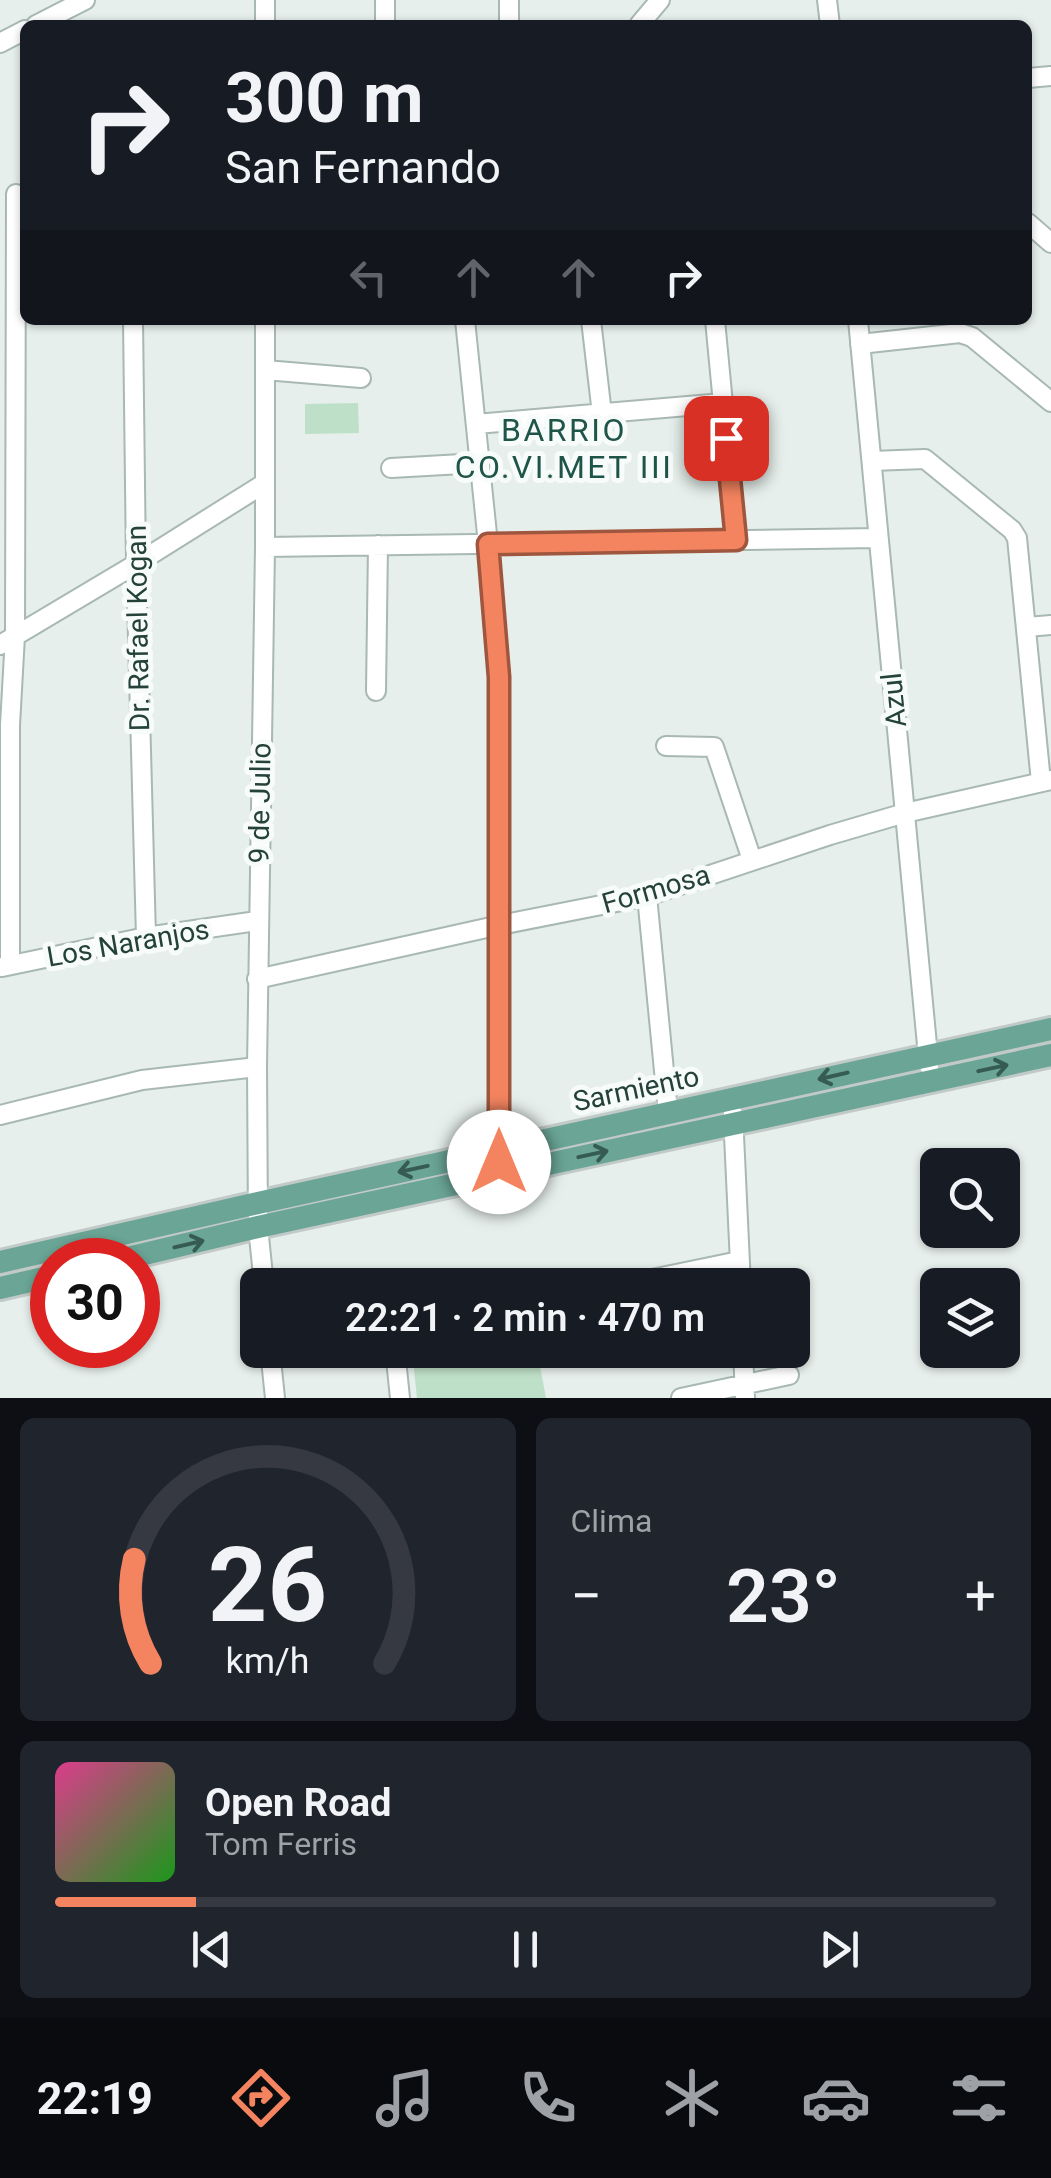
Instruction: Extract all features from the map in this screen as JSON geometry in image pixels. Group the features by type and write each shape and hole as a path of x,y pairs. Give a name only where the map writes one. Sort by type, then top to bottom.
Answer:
{"main road":[{"name":"Sarmiento","path":"0,1262 1051,1029"},
{"name":"Sarmiento","path":"160,1250 1051,1055"},
{"path":"0,1288 30,1281"}],"street":[{"path":"46,20 86,0"},
{"path":"5,966 14,192"},
{"path":"1032,226 1051,243"},
{"name":"Dr. Rafael Kogan","path":"133,325 146,937"},
{"name":"9 de Julio","path":"262,1268 258,1227 257,979 265,547 264,325"},
{"path":"466,325 499,677 499,1174"},
{"path":"592,325 602,414"},
{"path":"715,325 736,540"},
{"name":"Azul","path":"858,325 932,1081"},
{"path":"860,344 960,333 972,337 1051,402"},
{"path":"265,370 361,378"},
{"path":"476,424 723,404"},
{"path":"872,461 926,459 1017,538 1046,781"},
{"path":"391,468 480,463"},
{"path":"8,640 265,483"},
{"path":"265,547 878,538"},
{"path":"376,690 378,546"},
{"path":"1027,627 1051,624"},
{"path":"666,746 714,747 752,860"},
{"name":"Formosa","path":"257,979 647,896 830,834 1046,781"},
{"path":"647,896 668,1112"},
{"name":"Los Naranjos","path":"5,966 146,937 258,921"},
{"path":"0,1115 142,1080 257,1066"},
{"path":"732,1098 740,1268"},
{"path":"706,1268 740,1261"},
{"path":"272,1368 275,1398"},
{"path":"397,1368 400,1398"},
{"path":"681,1398 745,1391 789,1375"}],"green space":[{"path":"358,403 359,433 305,434 305,404"},
{"path":"414,1368 540,1368 546,1398 417,1398"}],"district":[{"name":"BARRIO CO.VI.MET III","path":"564,448"}],"route":[{"path":"499,1162 499,677 488,544 736,540 726,438"}]}
